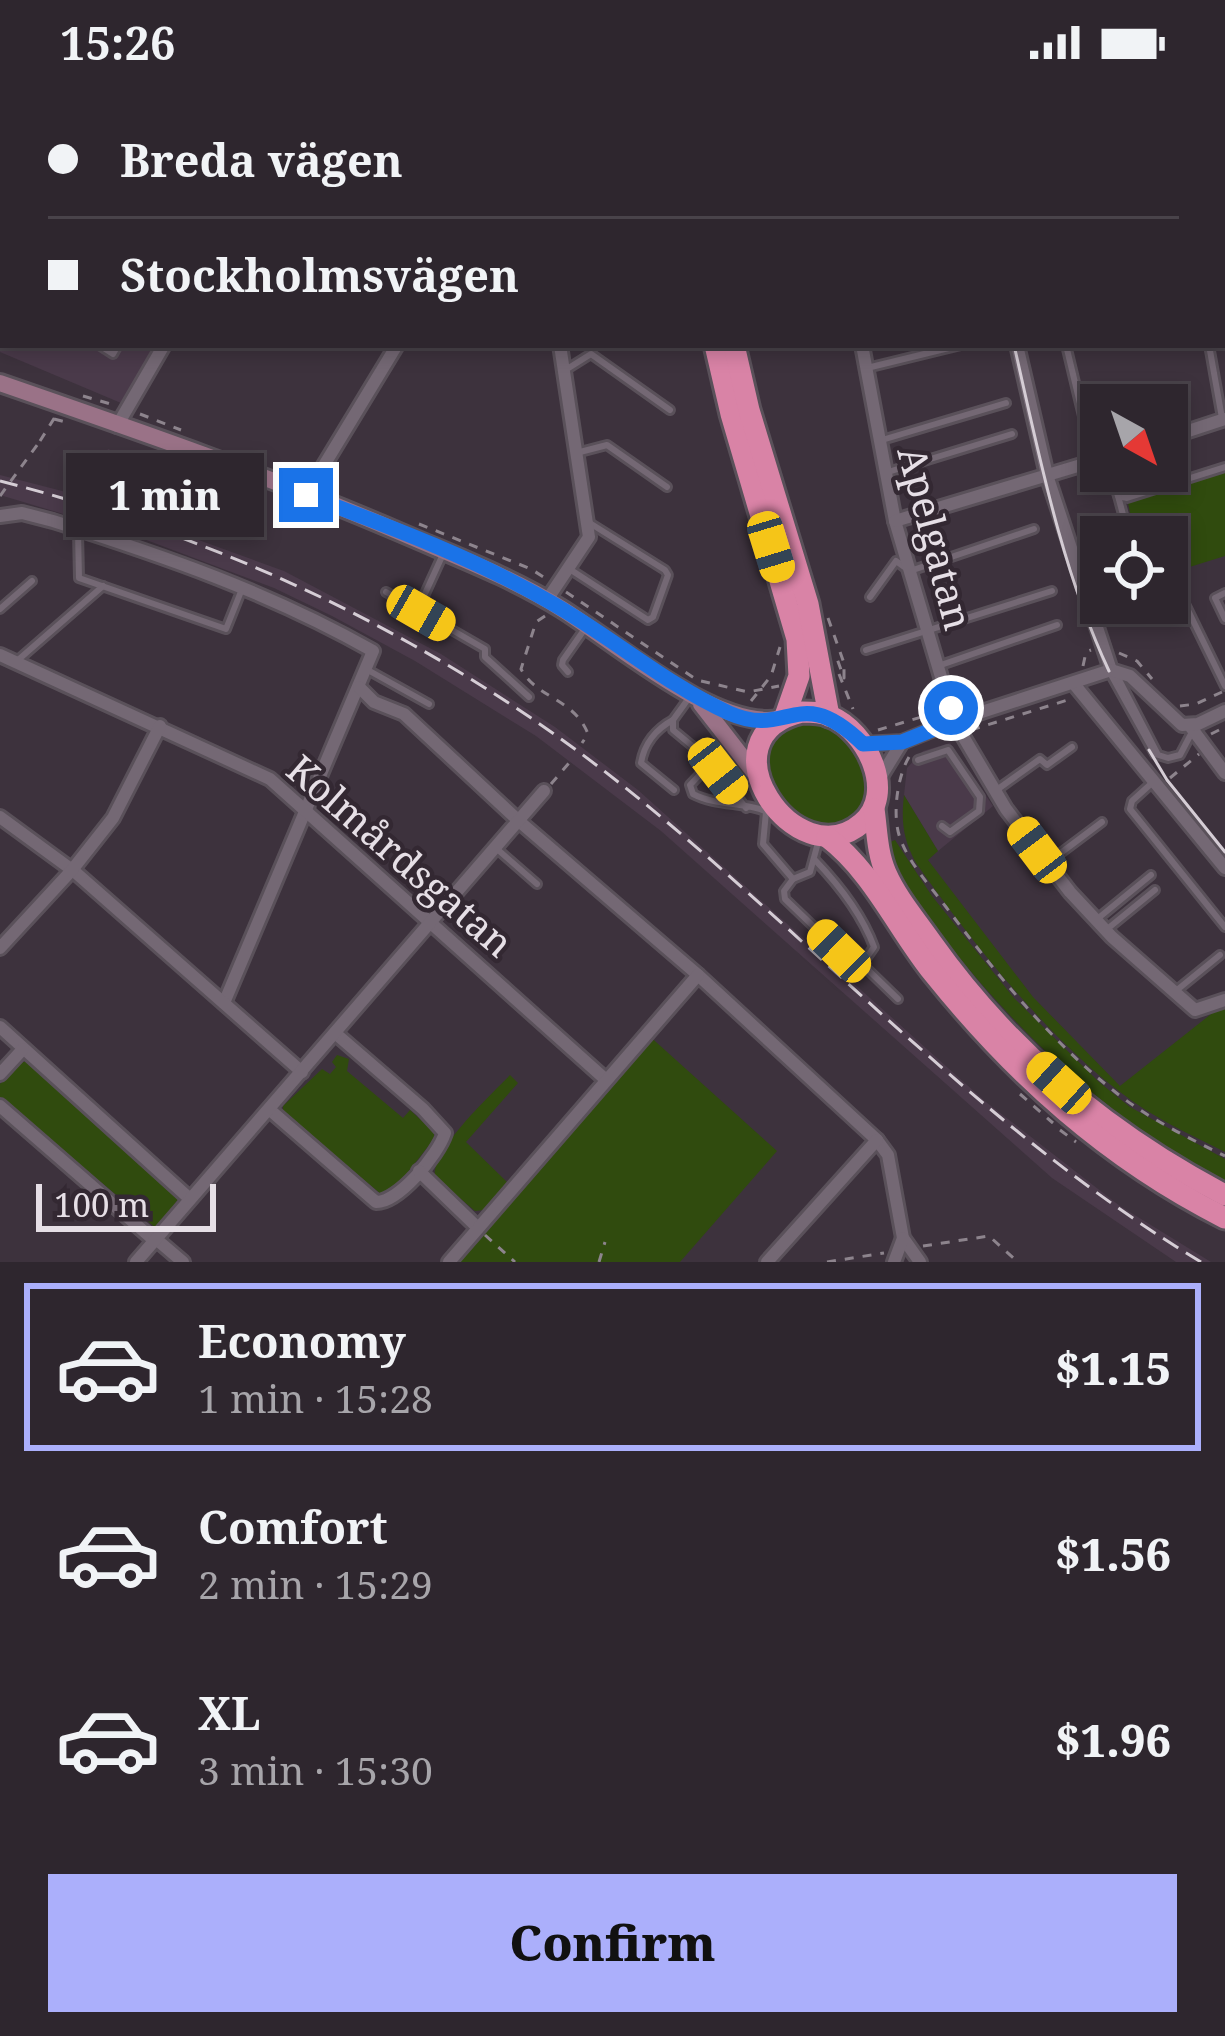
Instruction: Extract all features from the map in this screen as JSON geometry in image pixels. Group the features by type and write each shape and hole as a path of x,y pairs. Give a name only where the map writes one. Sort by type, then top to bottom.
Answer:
{"highway":[{"path":"716,348 730,414 797,639 799,676 782,717 759,745 757,776 769,808 823,837 861,867 886,911 930,970 1023,1075 1072,1120 1130,1164 1225,1218"},
{"path":"735,348 808,604 829,716"},
{"path":"782,717 802,712 829,716 871,738 878,782 874,809 880,856 896,892 988,1015 1082,1105 1141,1148 1225,1195"},
{"path":"823,837 853,831 874,809"}],"main road":[{"path":"0,382 445,551 547,600 694,697 745,718 782,717"},
{"path":"694,697 757,776"}],"street":[{"path":"118,426 162,348"},
{"path":"306,495 395,348"},
{"path":"547,600 589,536 560,348"},
{"name":"Apelgatan","path":"863,348 895,521 957,727 995,791 1047,863 1101,925 1199,1010 1225,1000"},
{"path":"1018,348 1047,475 1080,585"},
{"path":"1188,431 1224,419"},
{"path":"895,521 1080,465"},
{"path":"0,516 22,513 78,529 243,586 373,651 224,1003"},
{"path":"1094,624 1111,671"},
{"name":"Kolmårdsgatan","path":"0,656 270,779 605,1079"},
{"path":"871,738 902,742 1111,671 1124,671 1174,719 1190,726 1225,773"},
{"path":"1074,684 1225,868"},
{"path":"358,687 374,702 404,714 877,1140 888,1155 906,1252"},
{"path":"1190,726 1225,711"},
{"path":"0,948 72,870 112,818 160,726"},
{"path":"878,782 902,742"},
{"path":"136,1262 544,791"},
{"path":"0,817 72,870 302,1072"},
{"path":"449,1262 698,975"},
{"path":"0,1027 190,1199"},
{"path":"270,1110 376,1202 397,1197 419,1171 444,1140 441,1126 335,1033"},
{"path":"0,1074 23,1049"},
{"path":"0,1106 183,1262"},
{"path":"766,1262 877,1140"},
{"path":"419,1171 478,1228"}],"lane":[{"path":"866,368 949,348"},
{"path":"1067,348 1080,395"},
{"path":"1211,348 1224,419"},
{"path":"564,371 590,354 670,410"},
{"path":"879,441 1006,403"},
{"path":"885,473 1012,434"},
{"path":"576,453 607,446 667,487"},
{"path":"1118,496 1127,498 1225,467"},
{"path":"1117,492 1123,516"},
{"path":"568,568 648,620 653,617 668,575 586,521"},
{"path":"78,529 79,578 226,629 243,586"},
{"path":"870,596 896,561 910,571 1034,529"},
{"path":"418,608 445,551"},
{"path":"0,610 32,581"},
{"path":"15,662 103,586"},
{"path":"866,650 1052,591"},
{"path":"386,592 485,650 484,657 530,697"},
{"path":"1225,593 1215,598 1225,619"},
{"path":"1188,608 1225,686"},
{"path":"938,665 1057,625"},
{"path":"568,672 563,660 587,626"},
{"path":"366,669 429,704"},
{"path":"1111,671 1159,756 1180,755 1188,744 1190,726"},
{"path":"674,790 641,764 643,753 658,728 673,720 694,697"},
{"path":"673,720 673,730 718,771 746,808"},
{"path":"995,791 1040,759 1047,765 1072,747"},
{"path":"918,760 949,751 982,802 979,811 953,830 947,832 941,826"},
{"path":"708,766 690,785 693,794 746,808 769,808 763,844 794,878"},
{"path":"1156,785 1132,801 1130,809 1225,926"},
{"path":"1047,863 1102,822"},
{"path":"823,837 810,872 794,878 784,899 898,999"},
{"path":"497,849 537,884"},
{"path":"815,860 847,897 870,936 872,954 862,964"},
{"path":"1101,925 1151,875"},
{"path":"1101,925 1155,890"},
{"path":"1174,992 1220,955"}],"path":[{"path":"54,418 74,425"},
{"path":"0,496 40,441"},
{"path":"819,614 855,713"},
{"path":"957,727 1084,696"},
{"path":"916,748 899,775 899,836 922,877 1018,996 1087,1067 1154,1119 1225,1156"},
{"path":"1156,785 1206,749"},
{"path":"544,791 569,763"},
{"path":"478,1228 515,1262"},
{"path":"826,1262 989,1236 1018,1262"},
{"path":"599,1262 605,1242"}],"shaded area":[{"path":"1,348 152,348 121,403 0,352"},
{"path":"108,449 159,469 147,501 96,481"},
{"path":"0,475 66,492 284,571 441,654 555,727 638,790 986,1102 1120,1206 1211,1262 1176,1262 1052,1178 661,831 536,736 332,616 274,588 133,535 0,495"},
{"path":"950,743 993,806 938,851 904,795 907,768 923,751"}],"green space":[{"path":"1225,467 1225,556 1188,567 1188,516 1131,516 1127,498 1146,492 1188,492 1188,479"},
{"path":"797,721 825,727 857,755 868,794 853,816 835,823 817,821 800,814 773,786 767,751 776,733"},
{"path":"904,795 938,851 928,860 1033,997 1120,1086 1225,1003 1225,1152 1132,1101 1037,1015 916,863 904,830"},
{"path":"895,840 932,896 1014,998 1130,1107 1225,1159 1225,1183 1112,1108 1014,1020 914,901 892,859 888,843"},
{"path":"646,1033 777,1151 680,1262 449,1262"},
{"path":"337,1055 349,1059 347,1071 403,1118 410,1110 434,1132 434,1139 393,1191 382,1195 283,1112 283,1106 322,1069 330,1074"},
{"path":"28,1061 179,1198 157,1229 0,1098 0,1084 19,1063"},
{"path":"510,1075 518,1083 466,1142 507,1182 484,1210 475,1211 435,1177 436,1166 464,1124"}],"tram line":[{"path":"348,84 361,84"},
{"path":"1015,348 1064,552 1109,671"},
{"path":"1149,750 1225,852"}],"railway":[{"path":"0,481 173,535 257,568 340,606 497,695 643,802 981,1102 1124,1212 1201,1262"}],"route":[{"path":"306,495 465,560 547,600 696,698 732,714 769,721 816,713 841,722 863,744 902,742 954,721 951,708"}]}
